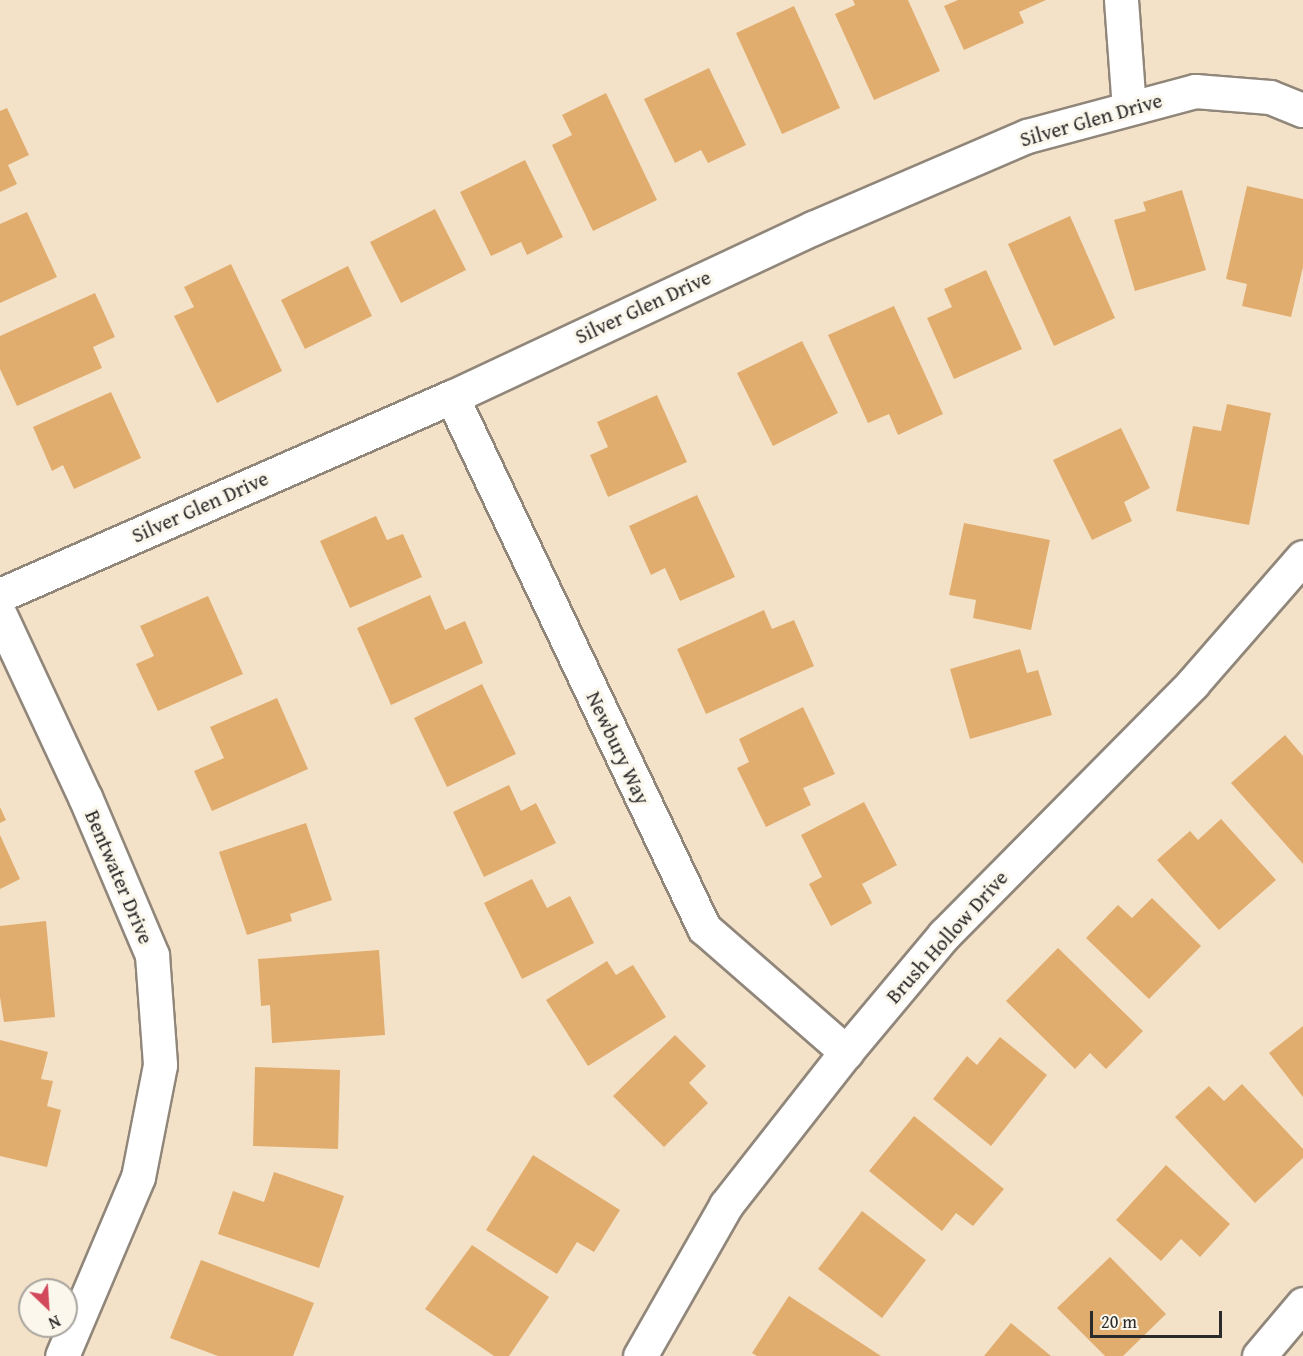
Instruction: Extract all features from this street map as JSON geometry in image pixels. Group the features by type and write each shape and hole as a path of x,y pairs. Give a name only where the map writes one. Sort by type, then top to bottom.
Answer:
{"street":[{"path":"1121,0 1129,108"},
{"name":"Silver Glen Drive","path":"0,595 452,397 813,228 1027,136 1195,91 1270,96 1303,110"},
{"name":"Newbury Way","path":"452,397 704,928 846,1052"},
{"name":"Brush Hollow Drive","path":"640,1356 726,1205 846,1052 944,935 1192,683 1303,557"},
{"name":"Bentwater Drive","path":"0,615 85,797 152,955 160,1065 138,1176 62,1356"},
{"path":"1259,1356 1303,1304"}],"building":[{"path":"853,0 908,0 940,71 874,100 835,14 855,5"},
{"path":"958,0 1046,0 1019,12 1024,23 964,50 944,6"},
{"path":"794,6 840,108 782,134 736,33"},
{"path":"709,68 746,145 708,163 701,150 675,163 644,99"},
{"path":"606,93 657,200 593,231 552,145 572,135 562,115"},
{"path":"7,108 29,155 8,165 17,184 0,192 0,111"},
{"path":"525,160 563,237 527,255 521,242 491,256 460,192"},
{"path":"1247,186 1303,199 1303,267 1291,317 1242,306 1247,284 1226,279"},
{"path":"1182,190 1206,270 1135,291 1114,220 1146,211 1143,202"},
{"path":"435,209 466,270 401,303 370,242"},
{"path":"27,212 57,277 0,303 0,224"},
{"path":"1070,216 1115,318 1054,346 1008,244"},
{"path":"231,264 282,371 217,403 174,316 194,307 184,287"},
{"path":"348,266 372,316 305,349 281,300"},
{"path":"986,270 1022,349 954,379 927,318 952,307 944,289"},
{"path":"95,293 115,337 93,347 102,368 17,406 0,369 0,336"},
{"path":"894,306 943,414 898,435 889,414 868,423 828,335"},
{"path":"802,341 838,413 773,446 737,373"},
{"path":"111,392 141,458 74,489 63,465 52,471 33,427"},
{"path":"657,395 687,462 608,497 590,455 608,447 597,422"},
{"path":"1227,404 1271,413 1249,525 1176,511 1193,426 1221,431"},
{"path":"1121,428 1150,488 1124,502 1132,521 1092,540 1053,460"},
{"path":"697,495 735,577 680,601 665,568 651,575 629,526"},
{"path":"376,516 387,540 403,534 422,577 350,608 320,541"},
{"path":"964,523 1050,540 1031,630 973,618 976,600 949,595"},
{"path":"430,595 445,630 465,621 483,663 391,705 357,628"},
{"path":"208,596 243,674 158,711 136,664 154,656 140,626"},
{"path":"764,610 772,629 794,620 814,666 706,714 677,649"},
{"path":"1020,649 1027,673 1038,670 1052,715 970,739 950,669"},
{"path":"482,684 516,754 447,787 414,718"},
{"path":"277,698 308,769 212,811 194,771 224,758 210,727"},
{"path":"803,707 835,774 803,788 811,805 766,827 737,768 749,762 739,739"},
{"path":"1285,735 1303,756 1303,864 1231,783"},
{"path":"509,785 521,811 536,803 556,843 484,877 453,812"},
{"path":"864,802 897,865 862,884 872,903 831,926 809,884 822,877 801,835"},
{"path":"0,807 6,820 0,823"},
{"path":"1221,819 1276,880 1219,930 1157,860 1190,831 1198,840"},
{"path":"306,823 332,900 290,914 292,921 247,935 219,852"},
{"path":"0,835 20,879 0,889"},
{"path":"532,879 547,908 570,896 594,943 522,979 484,903"},
{"path":"1152,898 1201,946 1149,999 1086,938 1118,905 1132,918"},
{"path":"46,921 55,1017 4,1022 0,997 0,926"},
{"path":"1058,948 1143,1031 1106,1069 1090,1053 1075,1069 1006,1001"},
{"path":"379,950 385,1035 272,1043 270,1005 261,1006 258,959"},
{"path":"607,961 616,975 633,965 666,1017 588,1066 546,1000"},
{"path":"1303,1026 1303,1097 1269,1053"},
{"path":"675,1035 706,1066 689,1083 708,1103 664,1147 613,1096"},
{"path":"1000,1037 1047,1075 991,1146 933,1099 967,1056 977,1065"},
{"path":"0,1040 48,1052 41,1079 53,1081 47,1106 61,1110 47,1167 0,1156"},
{"path":"255,1067 340,1070 338,1149 253,1146"},
{"path":"1242,1084 1303,1149 1303,1158 1255,1203 1175,1117 1209,1086 1224,1101"},
{"path":"914,1116 1004,1189 973,1226 956,1213 942,1231 869,1171"},
{"path":"533,1155 620,1210 594,1252 577,1242 557,1274 486,1230"},
{"path":"1166,1165 1230,1224 1200,1257 1181,1239 1161,1261 1116,1220"},
{"path":"274,1172 344,1196 319,1268 218,1234 233,1191 264,1202"},
{"path":"862,1211 926,1260 882,1318 818,1269"},
{"path":"472,1245 549,1297 509,1356 494,1356 425,1309"},
{"path":"1110,1257 1166,1314 1123,1356 1105,1356 1057,1308"},
{"path":"201,1260 314,1303 293,1356 218,1356 170,1338"},
{"path":"789,1296 881,1356 757,1356 752,1353"},
{"path":"1011,1323 1051,1356 984,1356"}]}
